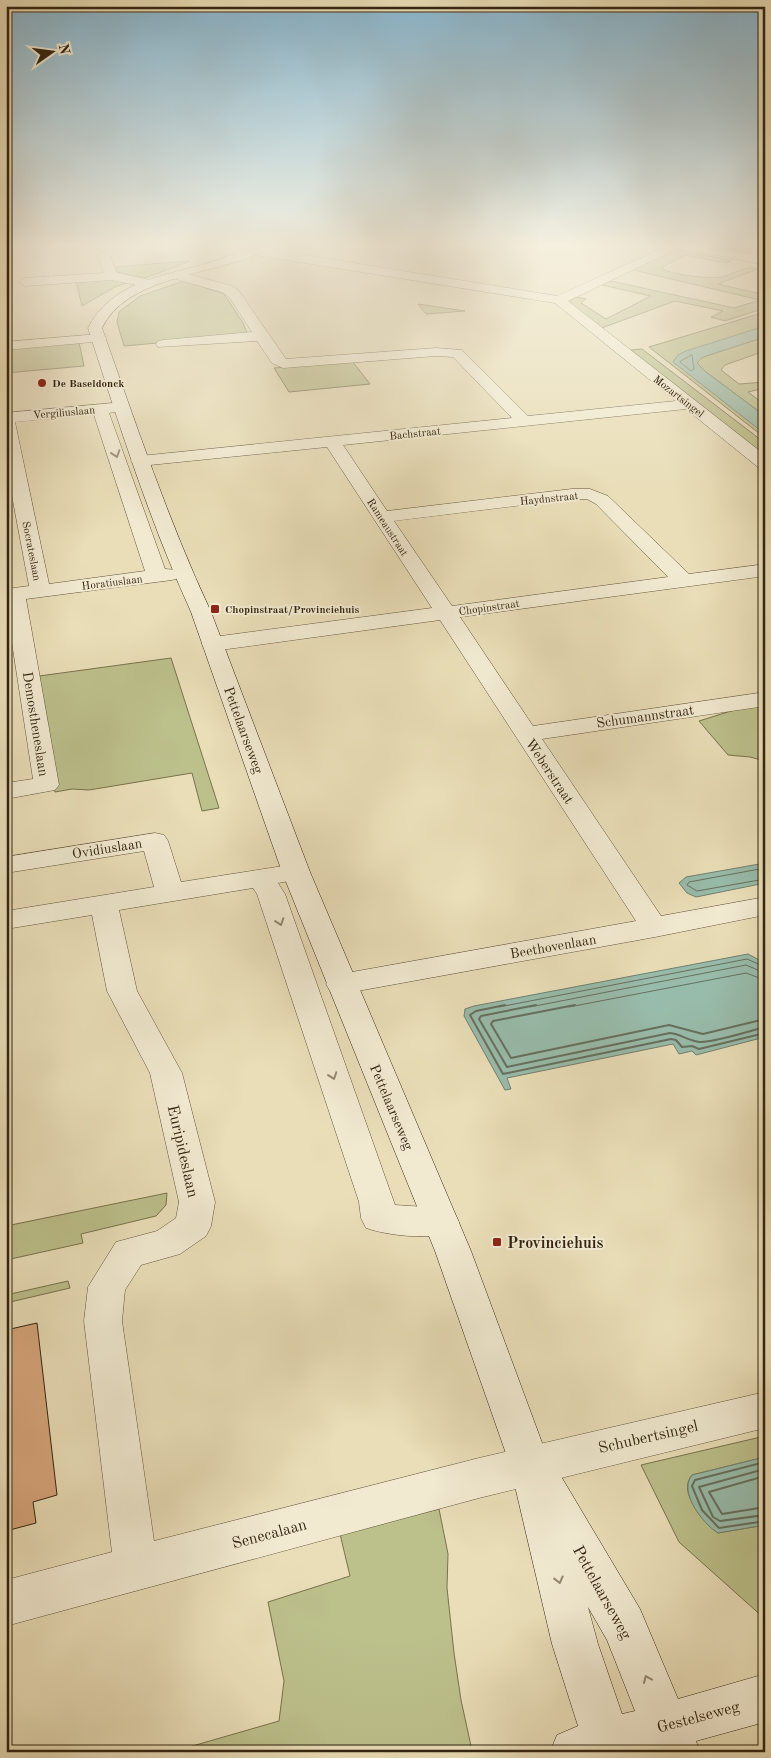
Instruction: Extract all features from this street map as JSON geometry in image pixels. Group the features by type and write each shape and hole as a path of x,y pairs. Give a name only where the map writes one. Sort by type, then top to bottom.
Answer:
{"street":[{"name":"Pettelaarseweg","path":"96,325 110,408 140,461 183,573 213,644 296,872 441,1222 531,1465 575,1644 598,1748"},
{"path":"253,325 276,360 283,364 436,352 457,353 524,421"},
{"name":"Mozartsingel","path":"591,325 765,464"},
{"path":"163,344 260,336"},
{"path":"6,346 99,338"},
{"name":"Bachstraat","path":"140,461 690,404"},
{"name":"Pettelaarseweg","path":"110,408 102,414 155,567 156,576"},
{"name":"Vergiliuslaan","path":"6,418 110,408"},
{"name":"Socrateslaan","path":"6,418 40,591 11,594"},
{"name":"Rameaustraat","path":"332,442 444,613"},
{"name":"Haydnstraat","path":"381,517 572,494 590,494 602,500 684,581"},
{"name":"Chopinstraat","path":"213,644 765,570"},
{"name":"Horatiuslaan","path":"40,591 183,573"},
{"name":"Demostheneslaan","path":"6,791 46,784 11,594"},
{"name":"Weberstraat","path":"444,613 655,928"},
{"name":"Schumannstraat","path":"525,734 765,699"},
{"name":"Ovidiuslaan","path":"6,865 155,841 170,892"},
{"path":"6,920 296,872"},
{"path":"260,878 271,894 376,1202 379,1218 441,1222"},
{"name":"Euripideslaan","path":"104,904 122,991 166,1073 197,1202 193,1226 167,1244 129,1253 107,1287 103,1321 136,1569"},
{"name":"Beethovenlaan","path":"341,984 655,928 765,906"},
{"name":"Schubertsingel","path":"531,1465 603,1446 765,1410"},
{"name":"Pettelaarseweg","path":"531,1465 624,1625 671,1738"},
{"name":"Senecalaan","path":"6,1603 464,1480 531,1465"},
{"name":"Gestelseweg","path":"598,1748 671,1738 765,1698"}],"green space":[{"path":"118,325 244,325 248,335 124,346"},
{"path":"594,325 610,325 599,329"},
{"path":"722,325 765,325 678,355 765,434 765,438 649,347"},
{"path":"765,337 765,351 725,365 721,370 739,384 765,382 765,388 748,392 765,405 765,416 706,372 697,363 703,357"},
{"path":"79,342 84,366 6,373 6,347"},
{"path":"642,349 765,443 765,455 631,350"},
{"path":"352,361 370,384 289,392 274,368"},
{"path":"171,658 219,808 202,811 192,773 89,790 72,789 55,792 32,677"},
{"path":"765,704 765,761 750,757 728,755 699,721 750,705"},
{"path":"167,1193 166,1205 156,1216 81,1234 83,1243 6,1260 6,1226"},
{"path":"68,1281 70,1288 6,1303 6,1295"},
{"path":"765,1436 765,1457 692,1475 688,1482 688,1490 694,1506 718,1533 765,1525 765,1619 679,1542 641,1465"},
{"path":"439,1509 448,1554 447,1588 454,1653 461,1700 471,1746 451,1752 180,1752 182,1749 279,1721 284,1681 268,1602 350,1576 340,1534"}],"water":[{"path":"765,326 765,337 703,357 697,363 706,372 765,416 765,434 673,362 678,355 686,351"},
{"path":"765,863 765,883 696,897 687,893 679,883 686,877"},
{"path":"748,954 765,963 765,1037 696,1055 692,1051 679,1054 673,1044 507,1078 511,1089 505,1090 464,1016 465,1009 474,1006"},
{"path":"765,1457 765,1525 718,1533 712,1529 699,1515 690,1498 688,1482 692,1475"}],"building":[{"path":"37,1323 57,1495 33,1502 36,1523 6,1531 6,1330"}],"place":[{"name":"De Baseldonck","path":"42,383"},
{"name":"Chopinstraat/Provinciehuis","path":"215,609"},
{"name":"Provinciehuis","path":"497,1242"}]}
